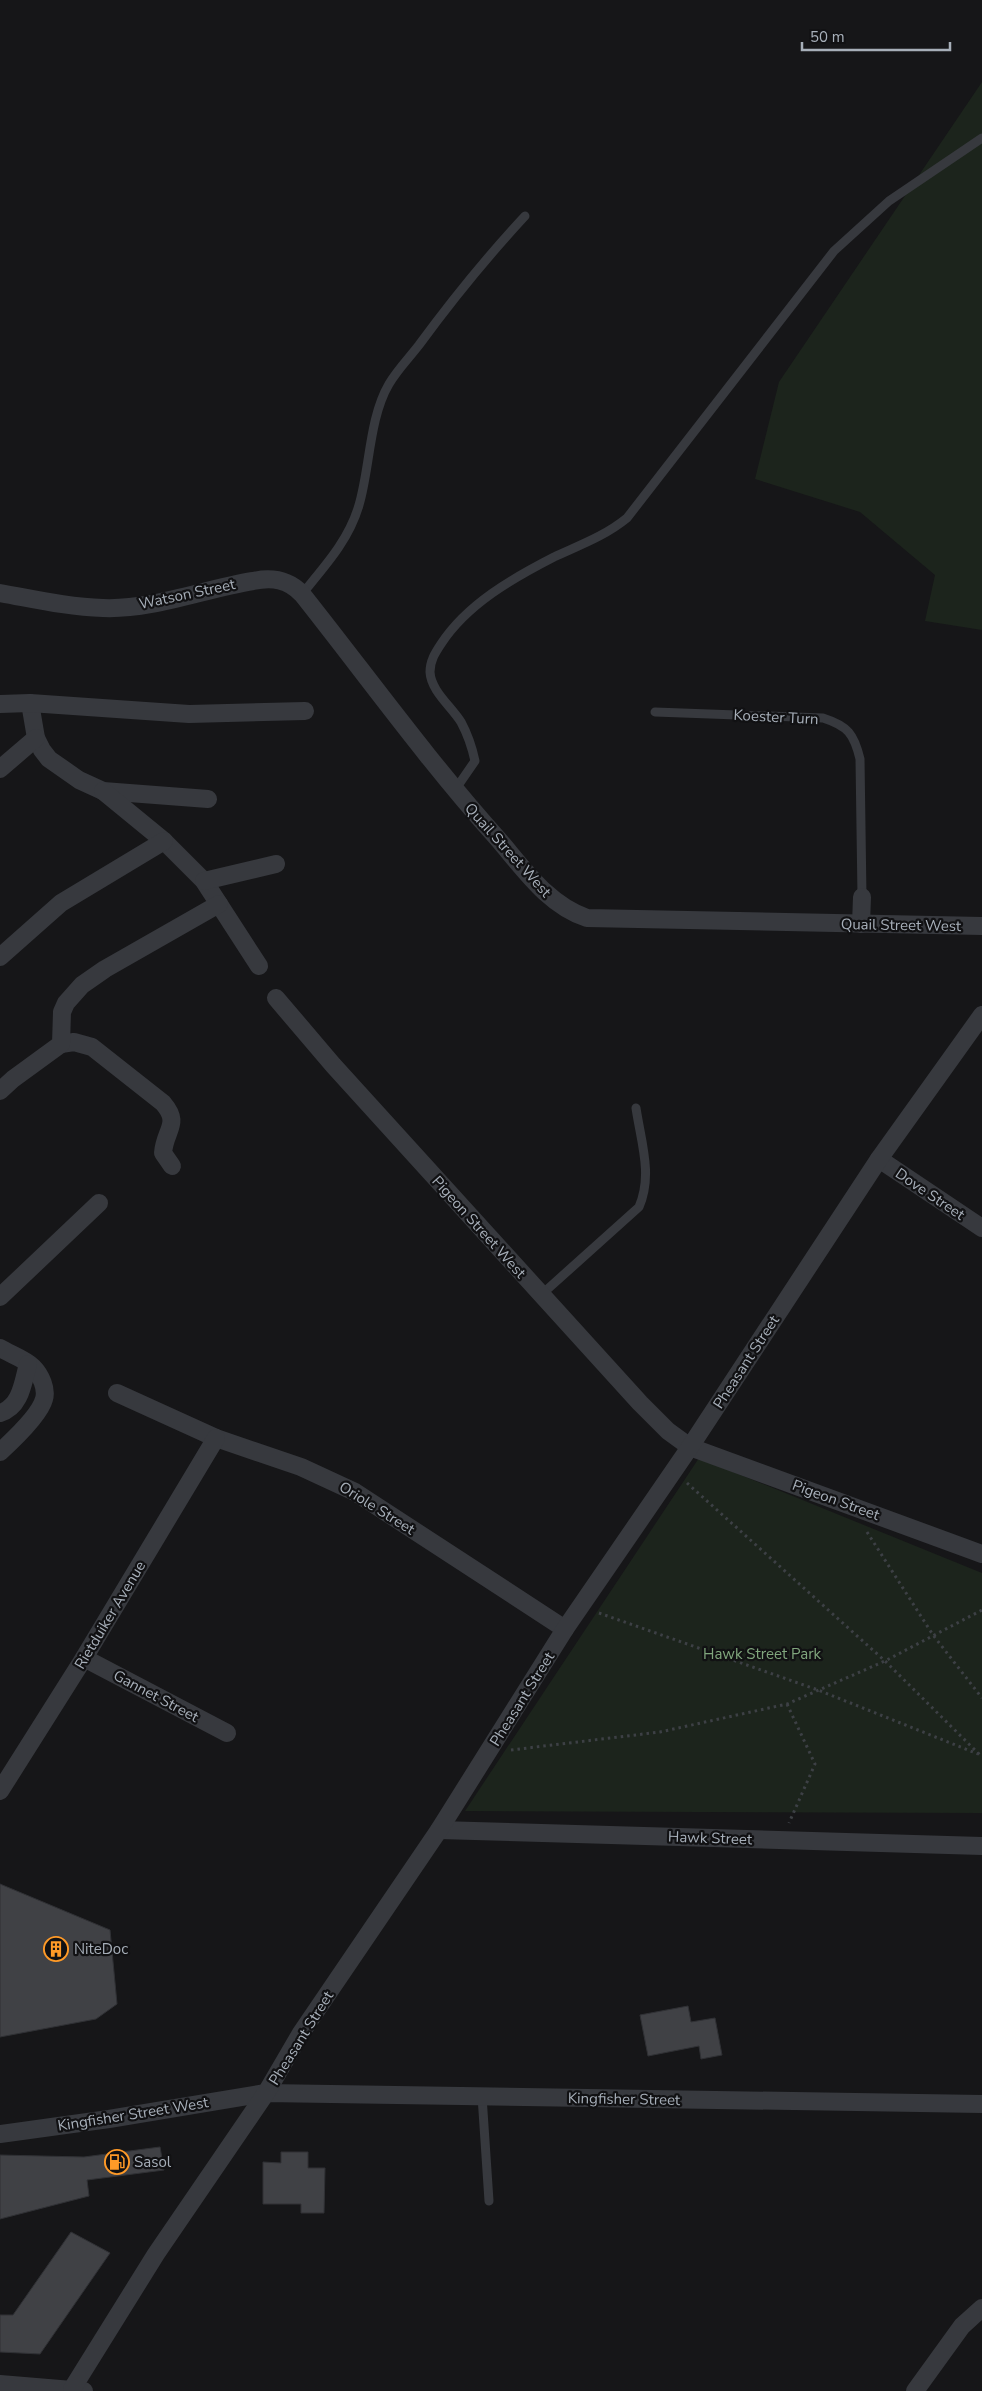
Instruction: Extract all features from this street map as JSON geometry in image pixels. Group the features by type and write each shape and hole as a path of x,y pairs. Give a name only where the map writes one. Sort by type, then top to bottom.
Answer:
{"street":[{"name":"Watson Street","path":"0,593 103,608 148,604 262,579 285,580"},
{"name":"Quail Street West","path":"285,580 302,594 454,790 539,886 559,904 574,914 587,918 982,926"},
{"path":"0,704 30,702 189,714 305,712"},
{"path":"30,702 36,738 49,759 80,780 103,791 164,841 204,881 259,966"},
{"path":"0,769 36,738"},
{"path":"103,791 208,799"},
{"path":"0,957 61,903 164,841"},
{"path":"204,881 276,864"},
{"name":"Koester Turn","path":"861,924 862,897"},
{"path":"61,1044 62,1012 66,1003 82,986 105,969 219,904"},
{"name":"Pigeon Street West","path":"276,998 332,1066 640,1403 668,1431 690,1447"},
{"name":"Pheasant Street","path":"78,2390 156,2254 266,2093 302,2034 439,1830 565,1630 690,1447 878,1159 982,1015"},
{"path":"0,1091 13,1079 61,1044 74,1042 92,1047 163,1103 171,1112 173,1118 163,1153 172,1166"},
{"name":"Dove Street","path":"878,1159 982,1228"},
{"path":"0,1297 99,1203"},
{"path":"0,1348 28,1364 41,1378 45,1398 37,1411 0,1452"},
{"path":"0,1413 8,1410 16,1401 28,1364"},
{"name":"Oriole Street","path":"117,1394 216,1438 301,1467 355,1492 565,1630"},
{"name":"Rietduiker Avenue","path":"0,1791 84,1658 216,1438"},
{"name":"Pigeon Street","path":"690,1447 982,1554"},
{"name":"Gannet Street","path":"84,1658 227,1733"},
{"name":"Hawk Street","path":"439,1830 982,1846"},
{"name":"Kingfisher Street","path":"266,2093 982,2104"},
{"name":"Kingfisher Street West","path":"0,2134 109,2119 266,2093"},
{"path":"915,2391 962,2326 982,2308"},
{"path":"0,2384 78,2390"}],"lane":[{"path":"454,790 475,762 470,740 460,721 433,685 430,671 432,657 455,625 478,604 505,586 555,557 608,533 627,518 834,251 889,201 982,138"},
{"path":"302,594 332,558 350,531 360,505 377,416 388,385 491,252 525,216"},
{"name":"Koester Turn","path":"655,712 823,718 838,723 850,732 856,743 860,760 862,897"},
{"path":"541,1294 639,1207 646,1192 647,1175 636,1108"},
{"path":"482,2096 489,2201"}],"path":[{"path":"674,1470 885,1661 982,1757"},
{"path":"851,1506 934,1636 982,1698"},
{"path":"581,1606 818,1690 978,1754"},
{"path":"487,1753 660,1732 787,1704 885,1661 982,1610"},
{"path":"782,1840 815,1764 787,1704"}],"green space":[{"path":"982,82 982,630 925,621 935,575 860,512 755,479 779,382"},
{"name":"Hawk Street Park","path":"699,1458 982,1573 982,1813 465,1811"}],"building":[{"name":"NiteDoc","path":"0,1884 110,1930 117,2004 96,2019 0,2037"},
{"path":"688,2006 691,2022 715,2018 722,2055 701,2059 699,2046 648,2056 640,2015"},
{"path":"160,2147 164,2170 87,2180 89,2196 0,2219 0,2155 84,2157"},
{"path":"281,2152 308,2152 308,2168 325,2168 324,2213 301,2213 301,2204 263,2204 263,2162 281,2163"},
{"path":"71,2232 110,2253 40,2354 0,2352 0,2315 13,2315"}],"place":[{"name":"NiteDoc","path":"56,1949"},
{"name":"Sasol","path":"117,2162"}]}
